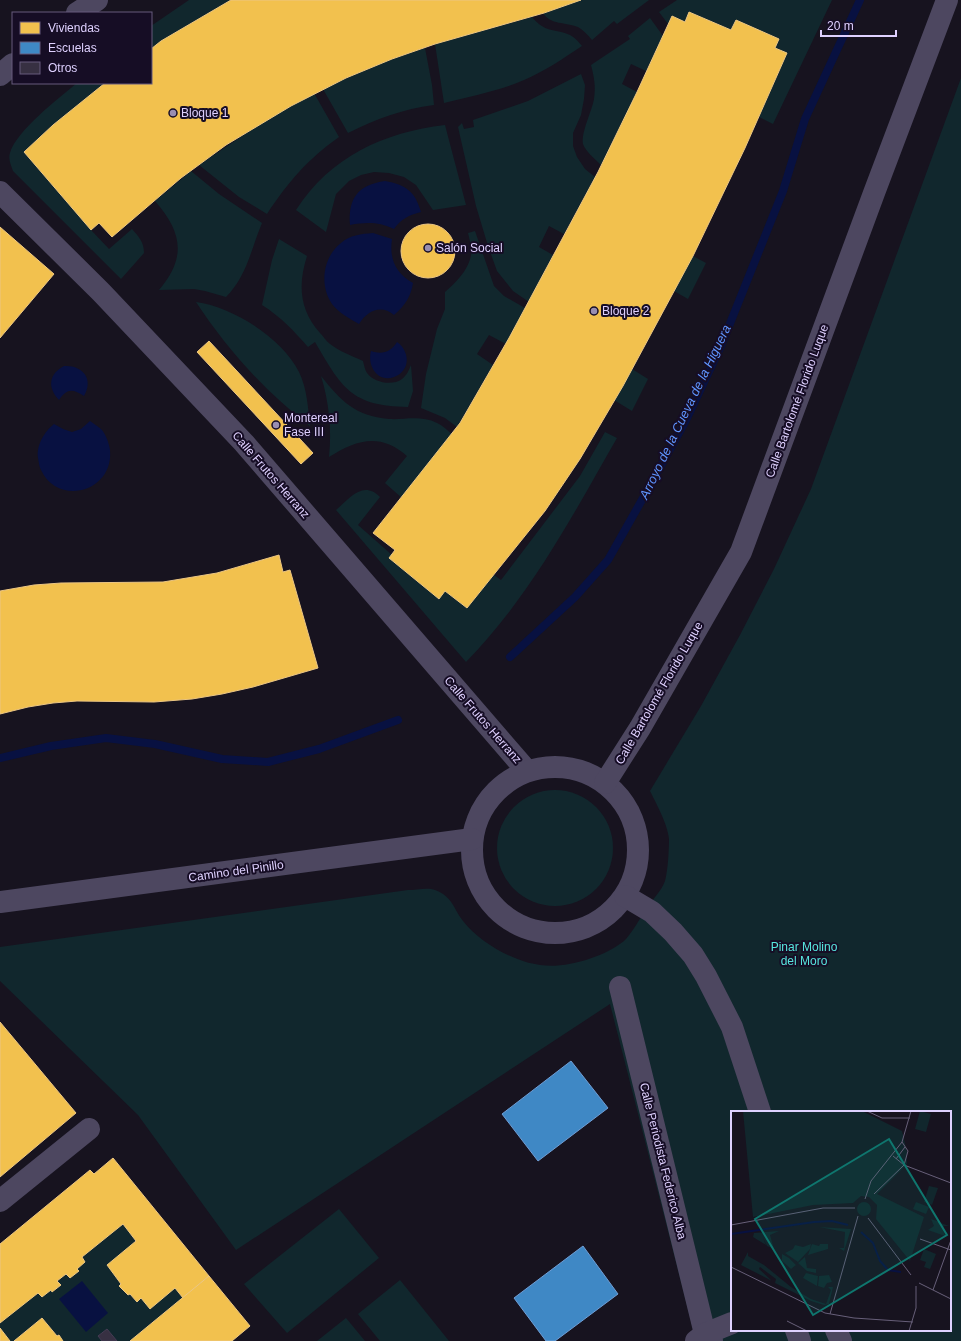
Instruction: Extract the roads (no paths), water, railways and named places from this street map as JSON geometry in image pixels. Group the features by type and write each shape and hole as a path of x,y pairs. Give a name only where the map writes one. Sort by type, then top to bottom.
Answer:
{"street":[{"path":"79,12 97,0"},
{"name":"Calle Bartolomé Florido Luque","path":"605,783 640,728 741,552 874,193 948,0"},
{"path":"0,75 12,65"},
{"name":"Calle Frutos Herranz","path":"0,192 101,292 244,443 527,771"},
{"path":"554,766 581,770 605,783 614,790 627,807 638,838 639,848 637,868 630,887 618,905 600,921 578,931 566,933 543,933 518,925 497,910 481,889 473,865 471,853 472,839 479,817 490,798 506,782 527,771 554,766"},
{"name":"Camino del Pinillo","path":"0,902 472,839"},
{"path":"625,896 652,912 673,932 693,955 706,976 732,1027 760,1111"},
{"name":"Calle Periodista Federico Alba","path":"620,987 704,1339"},
{"path":"0,1201 90,1128"},
{"path":"704,1339 731,1324"},
{"path":"796,1331 800,1341"},
{"path":"836,1331 841,1341"}],"waterway":[{"name":"Arroyo de la Cueva de la Higuera","path":"510,657 575,597 608,560 686,420 721,346 783,191 805,119 860,0"},
{"name":"Arroyo de la Cueva de la Higuera","path":"0,758 51,746 106,738 155,744 222,759 268,762 319,749 398,720"}],"place":[{"name":"Bloque 1","path":"173,113"},
{"name":"Salón Social","path":"428,248"},
{"name":"Bloque 2","path":"594,311"},
{"name":"Montereal Fase III","path":"276,425"}],"park label":[{"name":"Pinar Molino del Moro","path":"804,954"}]}
